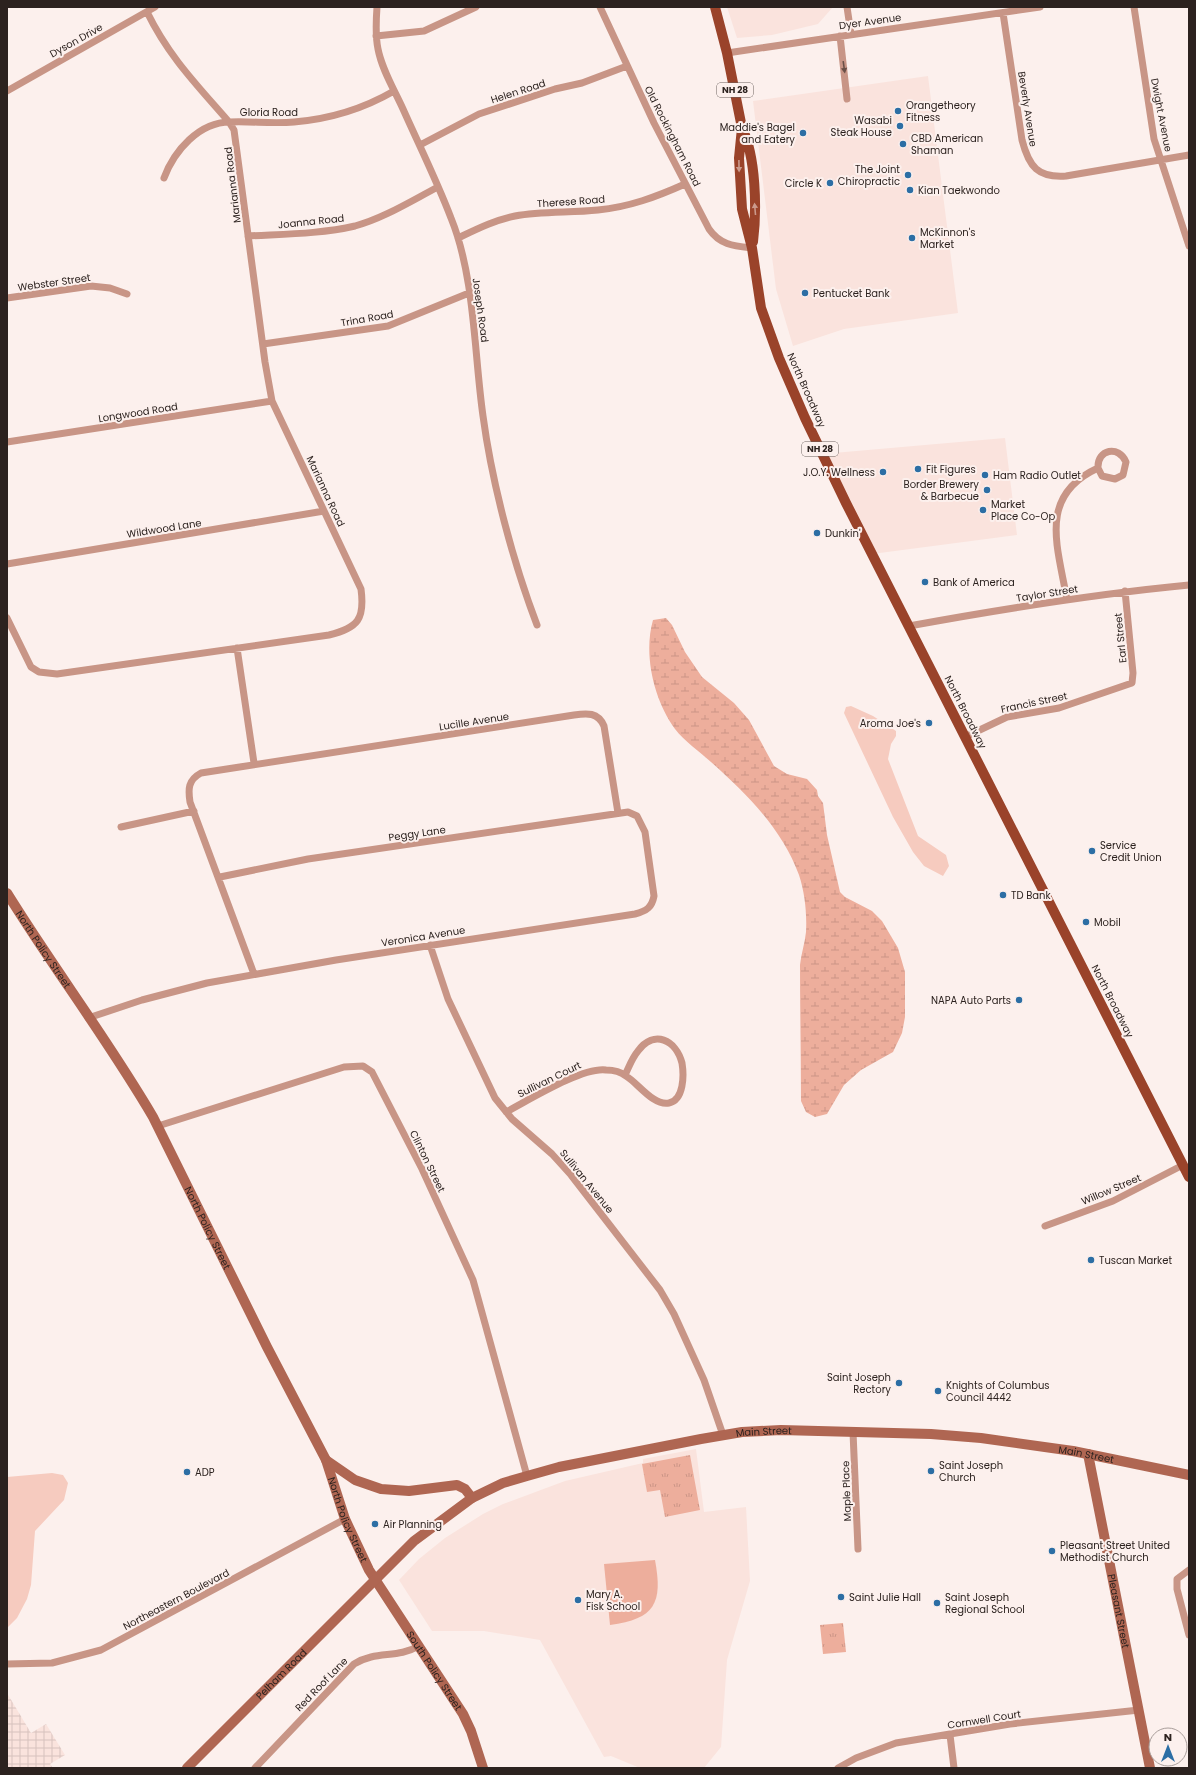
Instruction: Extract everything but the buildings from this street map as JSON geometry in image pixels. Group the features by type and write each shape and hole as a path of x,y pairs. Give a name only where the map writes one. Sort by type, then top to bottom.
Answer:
{"main road":[{"name":"North Broadway","path":"715,7 727,53 742,128 739,158 742,210 752,248 761,308 779,358 822,454 1189,1177"},
{"name":"North Policy Street","path":"7,893 39,945 134,1085 158,1126 267,1347 326,1460 345,1519 375,1580"},
{"name":"Main Street","path":"375,1580 414,1541 472,1498 503,1484 527,1476 616,1455 723,1435 776,1430 931,1434 980,1438 1088,1454 1187,1476"},
{"name":"Pleasant Street","path":"1088,1454 1150,1768"},
{"path":"326,1460 355,1480 381,1489 405,1491 457,1485 465,1490 472,1498"},
{"name":"South Policy Street","path":"375,1580 463,1714 472,1731 483,1768"},
{"name":"Pelham Road","path":"187,1768 375,1580"}],"street":[{"name":"Dyson Drive","path":"7,91 155,7"},
{"name":"Joseph Road","path":"377,7 376,36 380,59 420,145 458,238 468,293 485,433 499,496 520,576 537,626"},
{"path":"376,36 424,31 476,7"},
{"name":"Old Rockingham Road","path":"600,7 627,66 706,224 716,238 730,245 752,248"},
{"path":"847,7 851,34"},
{"name":"Dyer Avenue","path":"727,53 1040,7"},
{"name":"Dwight Avenue","path":"1134,7 1154,139 1189,246"},
{"name":"Marianna Road","path":"7,618 31,667 39,672 48,674 237,648 338,632 354,624 364,608 361,590 272,401 234,130 230,122 186,74 169,52 147,12"},
{"name":"Beverly Avenue","path":"1003,13 1022,140 1027,158 1032,166 1040,172 1048,175 1062,176 1189,155"},
{"path":"840,36 847,99"},
{"name":"Helen Road","path":"420,145 479,114 549,91 582,83 627,66"},
{"name":"Gloria Road","path":"164,178 177,152 194,136 210,126 230,122 265,124 320,119 338,115 374,103 394,91"},
{"name":"Therese Road","path":"458,238 489,224 514,216 622,206 651,199 685,184"},
{"name":"Joanna Road","path":"248,236 338,229 356,225 389,212 438,187"},
{"name":"Webster Street","path":"7,298 91,286 110,288 128,294"},
{"name":"Trina Road","path":"263,344 388,326 468,293"},
{"name":"Longwood Road","path":"7,442 272,401"},
{"path":"1116,451 1121,453 1126,462 1123,475 1115,479 1102,476 1098,468 1099,458 1106,452 1116,451"},
{"path":"1067,600 1057,542 1056,513 1061,499 1073,484 1080,478 1098,468"},
{"name":"Wildwood Lane","path":"7,564 324,512"},
{"name":"Taylor Street","path":"909,626 1125,591 1189,585"},
{"name":"Earl Street","path":"1125,591 1133,673 1132,683"},
{"path":"237,648 254,763"},
{"name":"Francis Street","path":"965,737 1007,717 1059,708 1132,683"},
{"name":"Lucille Avenue","path":"254,974 220,877 190,802 189,786 195,776 209,771 254,763 574,715 592,714 602,720 604,726 618,813"},
{"path":"121,827 194,811"},
{"name":"Veronica Avenue","path":"88,1018 186,987 254,974 645,912 652,905 654,896 645,832 637,816 628,812 618,813"},
{"name":"Peggy Lane","path":"220,877 308,859 618,813"},
{"name":"Sullivan Avenue","path":"430,945 448,999 496,1098 506,1112 552,1154 571,1175 660,1290 674,1314 706,1385 723,1435"},
{"name":"Sullivan Court","path":"506,1112 588,1071 606,1070 625,1075 653,1099 670,1103 677,1098 680,1092 682,1065 672,1045 663,1039 654,1040 644,1044 637,1051 625,1075"},
{"name":"Clinton Street","path":"158,1126 344,1067 363,1066 372,1072 422,1169 473,1280 527,1476"},
{"name":"Willow Street","path":"1045,1226 1113,1201 1183,1165"},
{"name":"Maple Place","path":"853,1432 858,1549"},
{"name":"Northeastern Boulevard","path":"7,1664 52,1663 101,1650 345,1519"},
{"path":"1189,1570 1177,1579 1177,1589 1189,1635"},
{"name":"Red Roof Lane","path":"255,1768 354,1664 368,1656 404,1653 419,1646"},
{"name":"Cornwell Court","path":"838,1768 856,1758 896,1743 1030,1722 1139,1710"},
{"path":"950,1734 954,1768"}],"shaded area":[{"path":"727,7 833,7 818,24 772,35 737,38"},
{"path":"928,76 958,313 844,329 793,346 776,289 753,101"},
{"path":"1005,438 1017,535 872,554 822,454"},
{"path":"851,706 873,716 896,731 896,736 891,744 888,759 918,836 946,855 949,866 943,876 924,866 913,852 893,817 844,713 846,707"},
{"name":"Mary A. Fisk School","path":"696,1449 704,1512 746,1507 750,1581 727,1660 721,1747 704,1768 640,1768 611,1756 604,1757 540,1640 484,1631 432,1631 399,1580 419,1559 445,1538 483,1514 503,1504 565,1481 643,1463 643,1459"},
{"path":"52,1473 63,1475 68,1483 64,1500 35,1531 31,1585 27,1599 17,1618 7,1628 7,1477"},
{"path":"7,1693 31,1733 46,1724 65,1755 50,1764 53,1768 7,1768"}],"green space":[{"path":"666,618 672,625 685,652 702,677 734,703 749,720 774,766 787,774 807,779 817,790 818,796 823,803 827,835 840,892 845,897 872,911 882,921 898,948 905,972 905,1017 902,1033 893,1052 861,1070 844,1085 827,1114 815,1117 806,1112 801,1101 800,965 806,932 806,918 804,896 799,875 783,842 762,813 738,787 683,738 675,729 661,705 652,677 649,648 653,620"},
{"path":"690,1455 700,1510 665,1517 660,1490 647,1492 642,1464"},
{"path":"655,1560 658,1587 656,1598 652,1606 646,1613 637,1618 610,1625 604,1564"},
{"path":"843,1623 846,1652 823,1654 820,1625"}],"place":[{"name":"Orangetheory Fitness","path":"898,111"},
{"name":"Wasabi Steak House","path":"900,126"},
{"name":"Maddie's Bagel and Eatery","path":"803,133"},
{"name":"CBD American Shaman","path":"903,144"},
{"name":"The Joint Chiropractic","path":"908,175"},
{"name":"Circle K","path":"830,183"},
{"name":"Kian Taekwondo","path":"910,190"},
{"name":"McKinnon's Market","path":"912,238"},
{"name":"Pentucket Bank","path":"805,293"},
{"name":"Fit Figures","path":"918,469"},
{"name":"J.O.Y. Wellness","path":"883,472"},
{"name":"Ham Radio Outlet","path":"985,475"},
{"name":"Border Brewery & Barbecue","path":"987,490"},
{"name":"Market Place Co-Op","path":"983,510"},
{"name":"Dunkin'","path":"817,533"},
{"name":"Bank of America","path":"925,582"},
{"name":"Aroma Joe's","path":"929,723"},
{"name":"Service Credit Union","path":"1092,851"},
{"name":"TD Bank","path":"1003,895"},
{"name":"Mobil","path":"1086,922"},
{"name":"NAPA Auto Parts","path":"1019,1000"},
{"name":"Tuscan Market","path":"1091,1260"},
{"name":"Saint Joseph Rectory","path":"899,1383"},
{"name":"Knights of Columbus Council 4442","path":"938,1391"},
{"name":"Saint Joseph Church","path":"931,1471"},
{"name":"ADP","path":"187,1472"},
{"name":"Air Planning","path":"375,1524"},
{"name":"Pleasant Street United Methodist Church","path":"1052,1551"},
{"name":"Saint Julie Hall","path":"841,1597"},
{"name":"Mary A. Fisk School","path":"578,1600"},
{"name":"Saint Joseph Regional School","path":"937,1603"}]}
